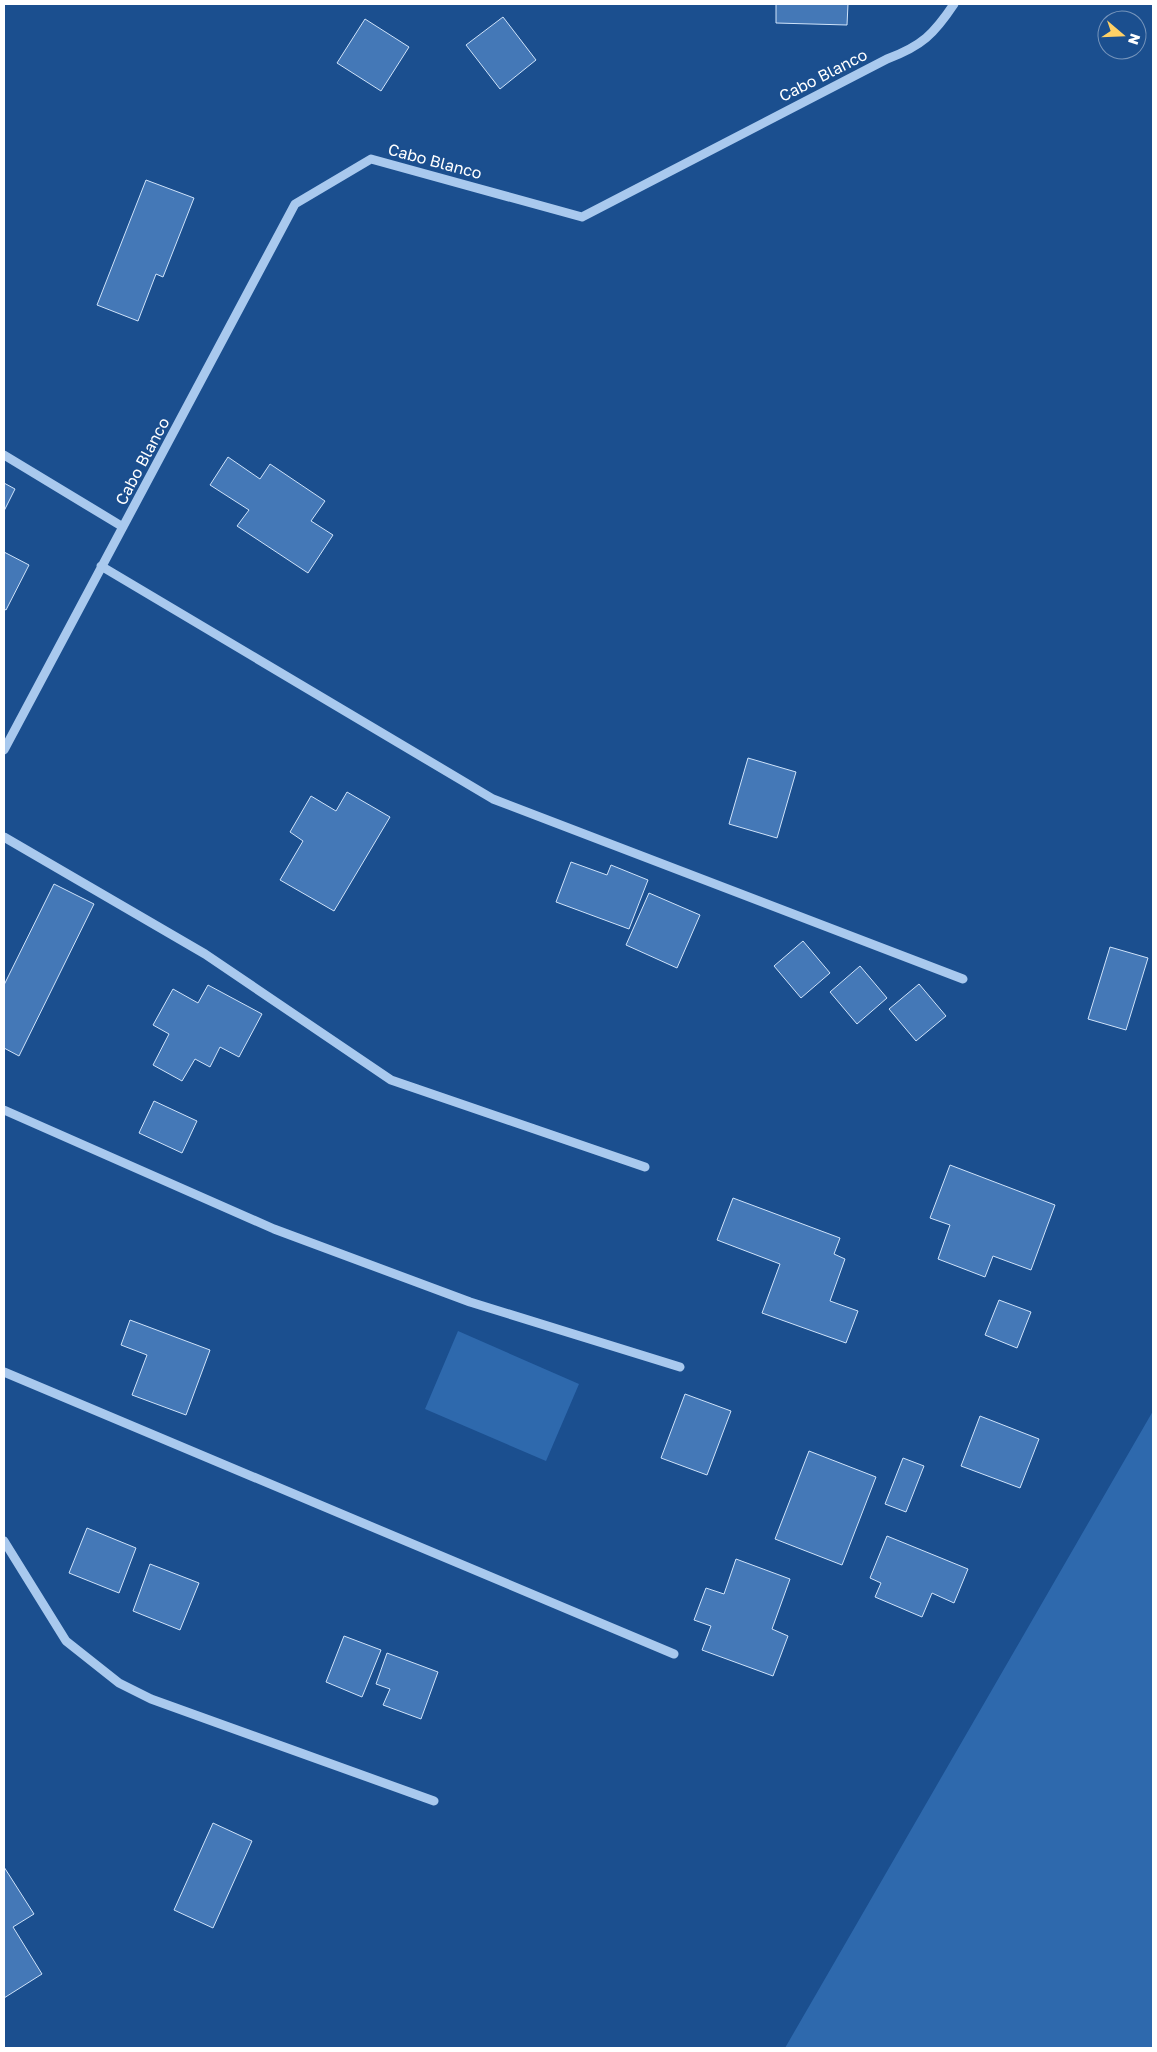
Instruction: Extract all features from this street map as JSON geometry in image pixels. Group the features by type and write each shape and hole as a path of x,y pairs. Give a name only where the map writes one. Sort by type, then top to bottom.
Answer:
{"street":[{"name":"Cabo Blanco","path":"4,750 295,204 371,159 582,217 887,59 911,50 938,28 954,4"},
{"path":"4,455 123,528"},
{"path":"101,566 493,799 963,979"},
{"path":"4,837 205,954 391,1080 644,1167"},
{"path":"4,1110 274,1229 470,1302 680,1367"},
{"path":"4,1372 674,1654"},
{"path":"4,1541 66,1641 119,1682 151,1699 434,1801"}],"shaded area":[{"path":"458,1331 579,1384 546,1461 425,1409"},
{"path":"1153,1411 1153,2048 785,2048"}],"building":[{"path":"776,4 848,4 847,25 776,23"},
{"path":"503,17 536,60 500,89 466,45"},
{"path":"365,19 409,47 381,91 337,63"},
{"path":"146,180 194,198 163,277 156,274 138,321 97,305"},
{"path":"228,457 260,479 270,464 325,501 311,521 333,535 308,573 237,526 249,510 210,485"},
{"path":"4,483 15,489 4,511"},
{"path":"4,552 29,565 6,610 4,609"},
{"path":"748,758 796,772 777,838 729,824"},
{"path":"347,792 390,817 334,911 280,880 303,841 290,832 311,796 336,811"},
{"path":"571,862 607,875 611,865 648,880 629,929 556,902"},
{"path":"54,884 94,904 19,1056 4,1048 4,985"},
{"path":"649,893 700,915 677,968 626,945"},
{"path":"803,941 830,973 801,998 774,966"},
{"path":"1110,947 1148,958 1126,1030 1088,1019"},
{"path":"860,966 887,998 857,1024 830,992"},
{"path":"919,984 946,1016 916,1041 889,1009"},
{"path":"208,985 262,1014 239,1057 220,1047 210,1067 195,1059 182,1081 153,1065 169,1034 153,1025 173,989 198,1003"},
{"path":"154,1101 197,1121 182,1153 139,1133"},
{"path":"950,1165 1055,1205 1031,1270 993,1256 985,1277 938,1259 950,1225 930,1218"},
{"path":"733,1198 840,1238 834,1254 845,1259 830,1301 858,1311 846,1343 762,1313 780,1264 717,1240"},
{"path":"999,1300 1031,1312 1017,1348 985,1335"},
{"path":"130,1320 210,1350 186,1415 132,1395 147,1355 121,1345"},
{"path":"685,1394 731,1411 707,1475 661,1458"},
{"path":"980,1416 1039,1439 1020,1488 961,1466"},
{"path":"809,1451 876,1477 842,1565 775,1539"},
{"path":"903,1458 924,1466 906,1512 885,1504"},
{"path":"87,1528 136,1548 119,1593 69,1573"},
{"path":"887,1536 968,1569 954,1603 932,1593 922,1617 875,1597 881,1583 870,1578"},
{"path":"736,1559 790,1579 772,1629 788,1636 773,1676 702,1650 711,1626 694,1620 706,1588 724,1594"},
{"path":"150,1564 199,1583 180,1630 133,1611"},
{"path":"344,1636 381,1650 362,1697 326,1682"},
{"path":"387,1653 438,1672 421,1719 383,1705 390,1689 376,1684"},
{"path":"213,1823 252,1841 213,1928 174,1910"},
{"path":"4,1867 34,1914 13,1927 42,1974 4,1998"}]}
